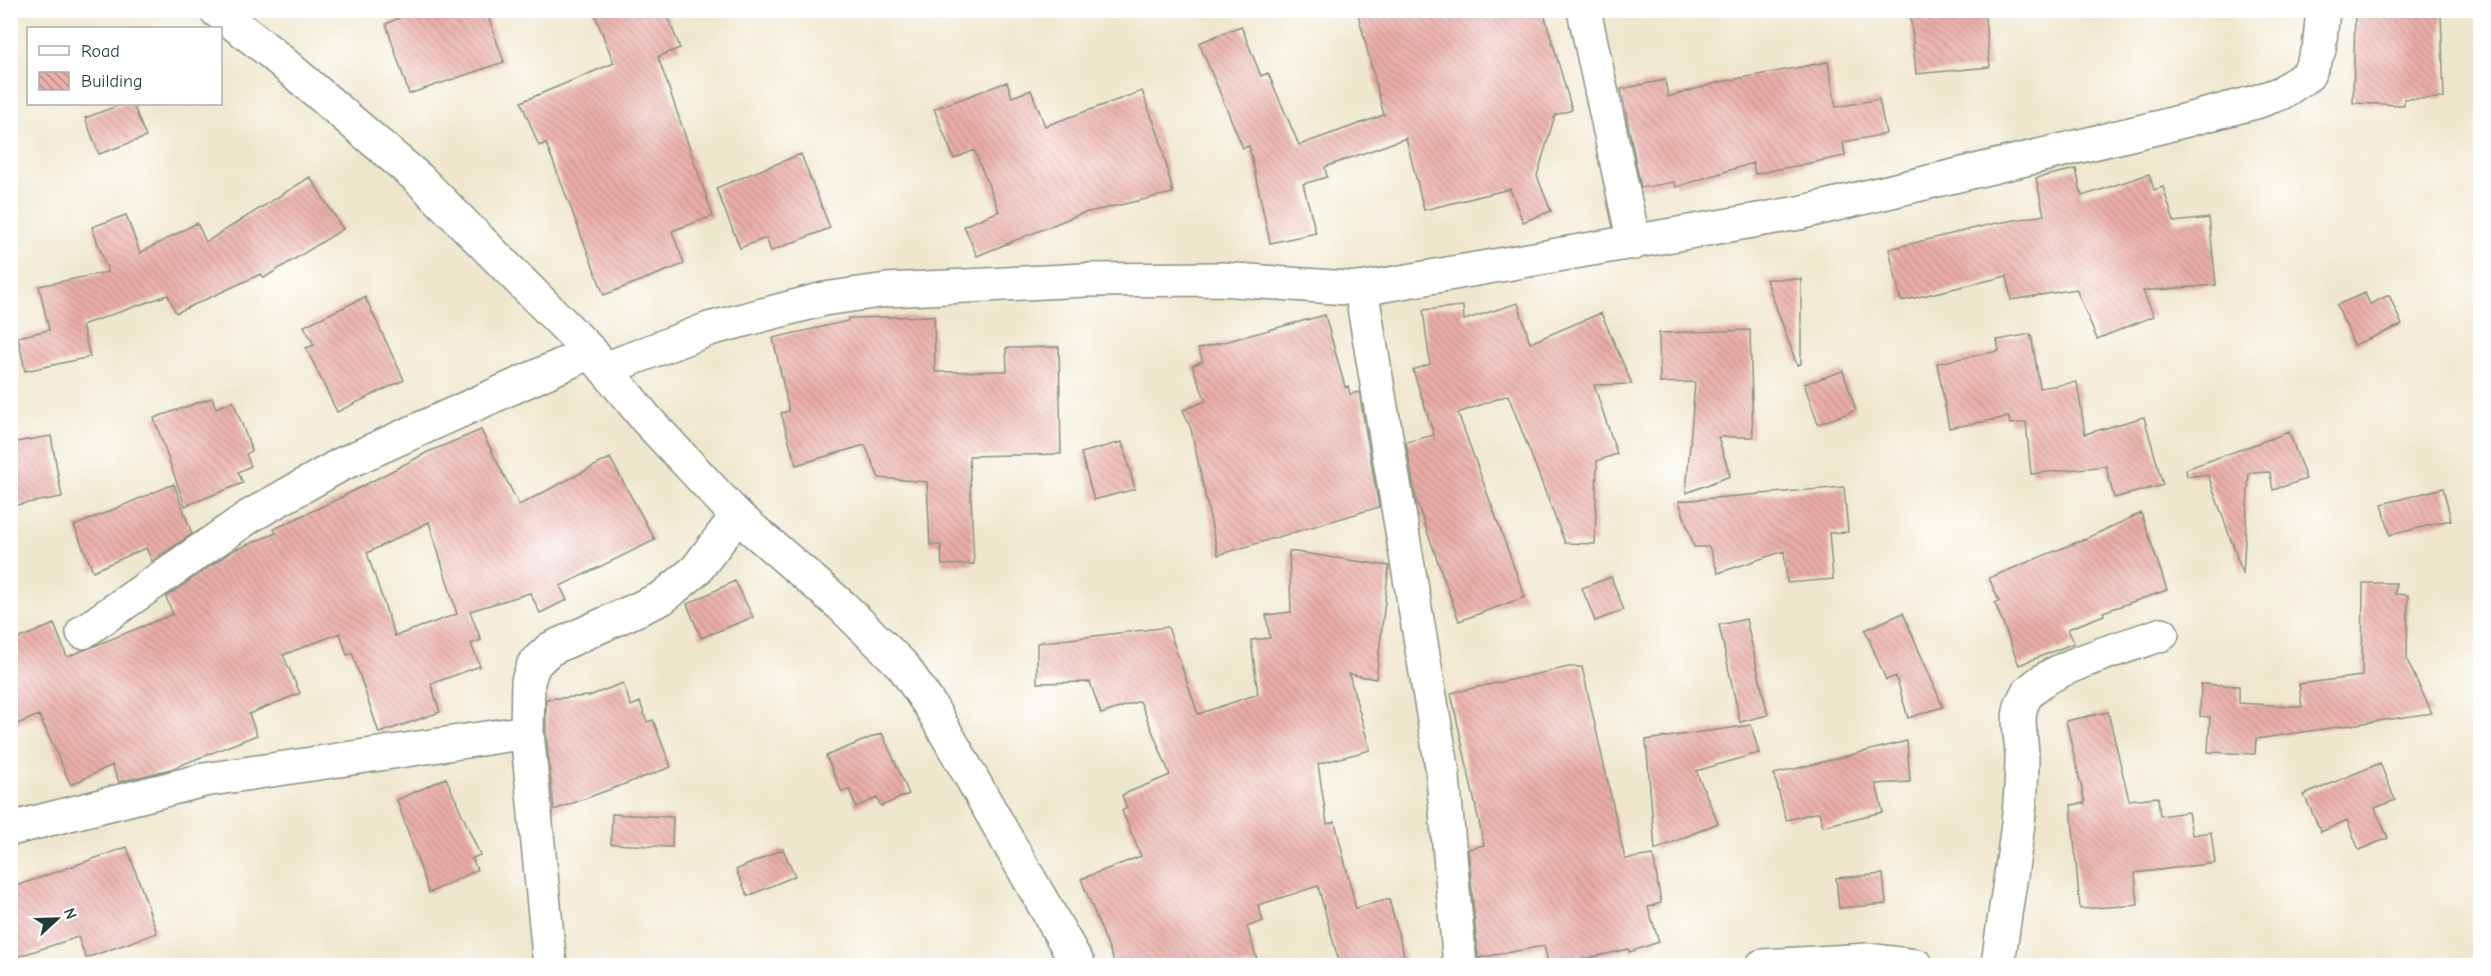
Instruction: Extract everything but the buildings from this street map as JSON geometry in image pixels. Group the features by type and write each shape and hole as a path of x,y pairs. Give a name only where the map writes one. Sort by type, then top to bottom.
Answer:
{"street":[{"path":"216,10 270,51 419,179 598,360 648,421 737,516 842,606 903,666 931,707 1079,966"},
{"path":"1584,10 1634,243"},
{"path":"83,632 250,516 340,465 598,360 709,329 824,299 887,290 1084,280 1198,279 1361,290 1799,213 1915,188 2256,102 2281,93 2308,75 2319,50 2323,10"},
{"path":"1361,290 1442,767 1460,966"},
{"path":"550,966 527,732 528,681 534,664 550,649 662,598 696,570 737,516"},
{"path":"1998,966 2005,899 2021,809 2022,755 2018,709 2029,692 2048,676 2162,634"},
{"path":"10,829 204,780 527,732"},
{"path":"1762,966 1869,960 1917,966"}]}
